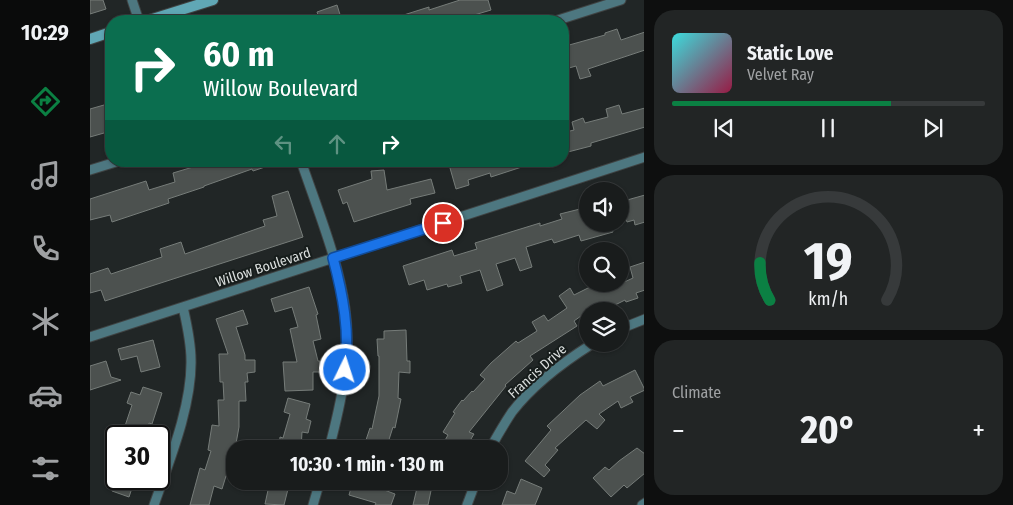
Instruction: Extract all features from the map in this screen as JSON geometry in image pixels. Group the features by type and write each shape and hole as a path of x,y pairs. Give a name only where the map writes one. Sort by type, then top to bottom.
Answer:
{"main road":[{"path":"165,15 213,0"},
{"path":"90,38 105,34"}],"street":[{"path":"132,0 137,15"},
{"path":"569,17 621,0"},
{"name":"Willow Boulevard","path":"90,338 644,157"},
{"path":"90,170 105,165"},
{"path":"303,167 333,258 345,308 347,355 339,409 331,440"},
{"path":"154,505 180,428 191,376 190,341 183,307"},
{"path":"629,326 644,320"},
{"name":"Francis Drive","path":"495,440 513,411 531,391 579,352"},
{"path":"318,490 314,504 324,505"},
{"path":"468,505 473,490"}],"building":[{"path":"90,0 103,0 106,9 90,14"},
{"path":"460,0 488,0 491,10 474,15 404,15 429,7 429,10"},
{"path":"337,5 340,15 318,15 317,12"},
{"path":"617,29 621,40 644,32 644,50 588,69 591,76 580,79 576,66 569,68 569,45 605,35 605,33"},
{"path":"105,105 105,133 90,137 90,109"},
{"path":"619,105 622,114 644,108 644,127 569,152 569,131 574,130 572,122 583,118 585,123 608,117 606,109"},
{"path":"193,167 265,167 253,171 252,169 204,186 168,199 169,203 112,222 110,215 90,220 90,199 146,181 149,190 175,182 173,173"},
{"path":"450,167 522,167 491,177 490,173 468,180 469,185 456,189"},
{"path":"384,170 387,190 431,179 435,193 410,199 411,204 354,222 347,202 343,204 338,190 372,179 371,171"},
{"path":"288,191 303,237 105,301 101,290 90,293 90,274 108,268 111,274 162,257 160,249 181,242 185,254 265,226 263,220 277,216 272,196"},
{"path":"644,195 644,222 635,225 634,220 629,221 629,199"},
{"path":"579,209 579,232 613,232 581,241 579,235 554,243 552,239 526,247 532,267 520,271 515,258 496,264 503,285 487,291 480,270 460,276 462,283 448,287 447,284 427,290 424,280 409,285 403,266 452,250 454,256 477,249 475,243 540,223 540,226 562,219 560,214"},
{"path":"644,262 644,290 636,293 638,298 626,302 625,300 621,302 579,302 579,317 574,321 577,326 530,356 533,360 505,385 469,432 474,434 470,440 445,440 448,435 443,432 455,413 453,412 462,400 473,392 485,379 480,375 491,363 516,341 518,343 537,331 532,322 544,315 548,321 567,308 559,296 570,288 574,295 580,292 629,292 629,280 633,278 630,267"},
{"path":"309,287 318,314 316,315 321,339 313,341 318,361 320,361 321,372 313,372 313,390 285,391 283,362 297,362 290,329 298,327 292,307 275,312 271,299"},
{"path":"243,310 248,324 236,327 245,360 255,360 255,372 247,373 248,382 245,382 246,401 239,401 239,427 237,440 226,440 226,476 222,489 214,486 209,505 190,505 200,468 205,470 211,451 208,450 212,425 219,426 218,400 224,400 223,382 220,382 219,354 228,354 216,319"},
{"path":"406,330 407,361 410,361 410,373 399,372 398,398 401,399 395,428 393,427 389,440 366,440 370,428 372,429 379,396 377,339 384,339 384,331"},
{"path":"153,340 160,367 141,372 137,356 121,360 118,349"},
{"path":"106,361 111,377 121,380 90,390 90,366"},
{"path":"635,370 644,390 630,397 633,402 621,408 618,401 599,414 605,420 597,429 586,420 555,448 558,450 545,465 550,470 544,477 525,461 551,430 547,426 580,395 600,381 603,386"},
{"path":"143,387 162,393 152,424 125,425 132,405 127,403 131,392 140,395"},
{"path":"288,398 310,404 306,419 311,421 308,433 302,432 302,440 280,440 280,437 283,438 290,414 284,412"},
{"path":"637,448 644,453 644,474 627,488 624,485 611,497 593,478 605,467 609,470"},
{"path":"521,479 542,488 535,505 502,505 507,491 515,494"},
{"path":"112,490 131,490 129,497"},
{"path":"268,490 288,490 284,505 265,504"},
{"path":"350,490 384,490 395,494 391,505 375,505 376,503 349,495"},
{"path":"417,490 431,490 428,505 413,505"}],"route":[{"path":"345,370 347,355 345,308 333,258 443,223"}]}
